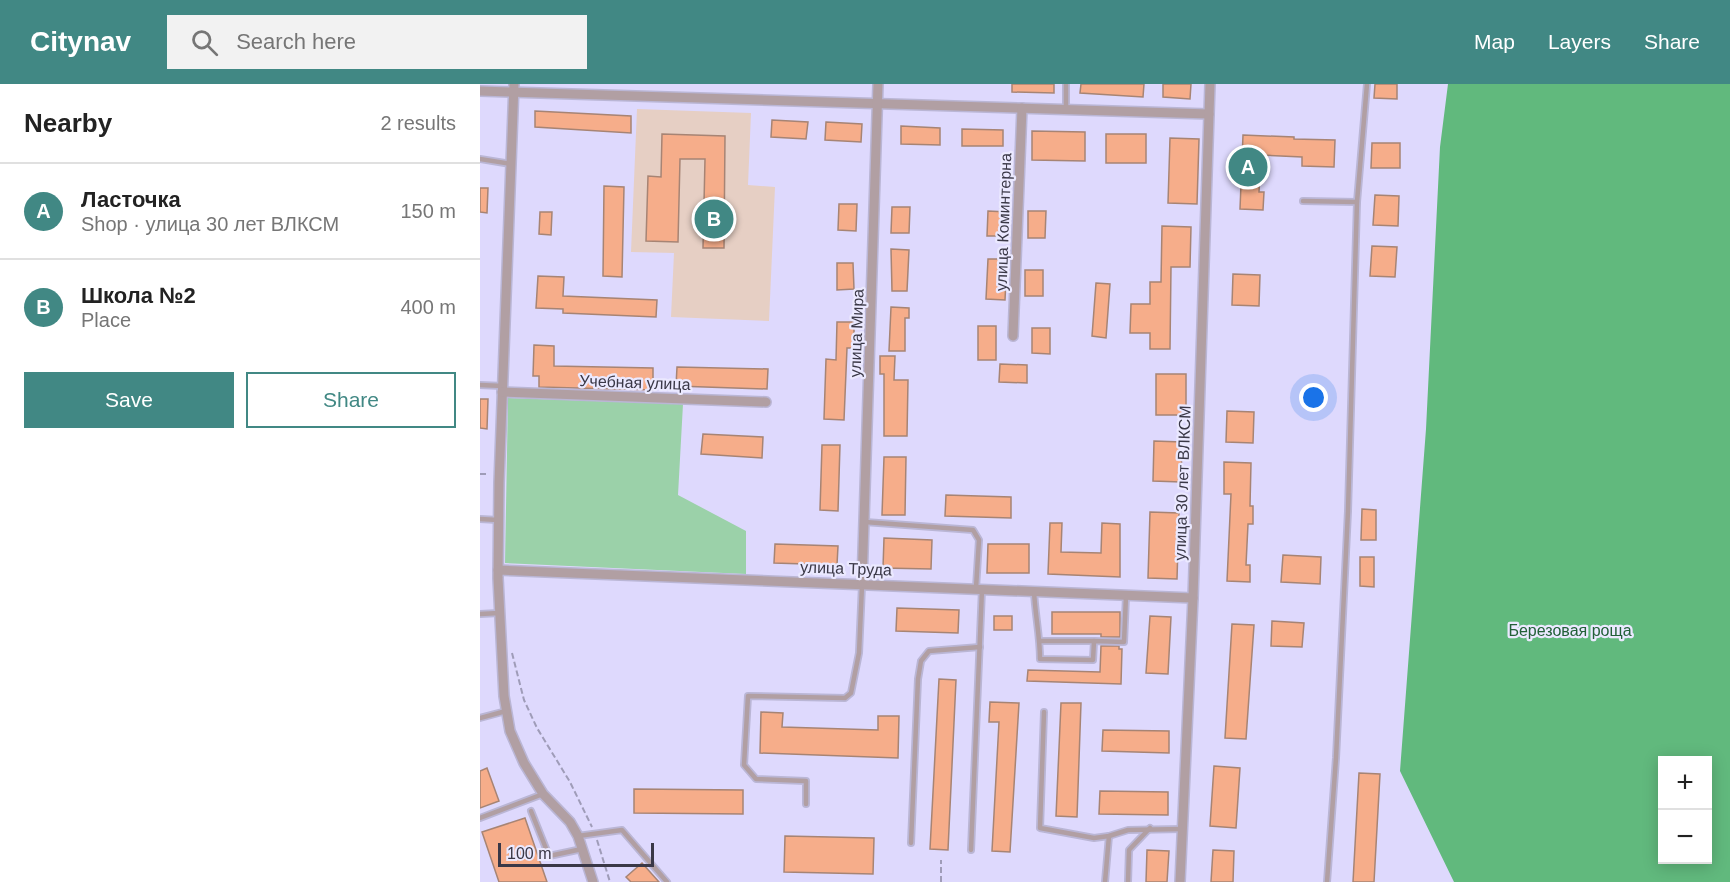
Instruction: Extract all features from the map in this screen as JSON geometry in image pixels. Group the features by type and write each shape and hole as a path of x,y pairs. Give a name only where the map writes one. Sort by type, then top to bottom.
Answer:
{"street":[{"name":"улица Мира","path":"862,583 878,84"},
{"name":"улица 30 лет ВЛКСМ","path":"1180,882 1193,598 1210,84"},
{"path":"514,88 502,389 498,570 506,711 510,731 524,763 543,794 570,822 578,836 593,882"},
{"path":"480,91 514,88 878,104 1209,114"},
{"name":"улица Коминтерна","path":"1013,336 1022,108"},
{"name":"Учебная улица","path":"502,389 766,402"},
{"name":"улица Труда","path":"498,570 1193,598"}],"lane":[{"path":"1066,84 1066,110"},
{"path":"1327,882 1346,558 1357,202 1366,84"},
{"path":"480,159 511,164"},
{"path":"1303,201 1357,202"},
{"path":"480,385 502,389"},
{"path":"480,519 499,520"},
{"path":"865,522 973,530 979,540 980,647 970,850"},
{"path":"806,804 806,781 756,779 744,765 748,696 845,698 851,693 859,653 862,583"},
{"path":"1034,591 1040,659 1093,660 1094,641"},
{"path":"1040,641 1124,642 1126,595"},
{"path":"480,614 499,613"},
{"path":"911,843 918,680 921,661 929,651 980,647"},
{"path":"480,718 506,711"},
{"path":"1044,712 1040,828 1094,838 1128,830 1182,828"},
{"path":"480,818 543,794"},
{"path":"531,811 549,856 582,849"},
{"path":"1128,882 1130,849 1150,828"},
{"path":"578,836 622,830 667,882"},
{"path":"1106,882 1109,836"}],"path":[{"path":"511,646 524,700 537,728 570,782 595,834 610,882"},
{"path":"941,860 941,882"}],"shaded area":[{"path":"637,109 751,113 748,185 775,187 769,321 671,317 674,253 631,252"}],"green space":[{"name":"Березовая роща","path":"1448,84 1730,84 1730,882 1454,882 1400,771 1426,429 1440,147"},
{"path":"508,398 683,404 678,495 746,531 746,574 505,563"}],"building":[{"path":"1012,84 1054,84 1054,93 1012,92"},
{"path":"1081,84 1144,84 1143,97 1080,93"},
{"path":"1163,84 1191,84 1190,99 1163,97"},
{"path":"1375,84 1397,84 1397,99 1374,98"},
{"path":"535,111 631,116 631,133 535,127"},
{"path":"772,120 808,122 806,139 771,137"},
{"path":"826,122 862,124 861,142 825,140"},
{"path":"901,126 940,128 940,145 901,144"},
{"path":"962,129 1003,130 1003,146 962,146"},
{"path":"1032,131 1085,132 1085,161 1032,160"},
{"path":"662,134 725,136 724,248 703,248 705,159 680,159 678,242 646,241 648,176 661,177"},
{"path":"1106,134 1146,134 1146,163 1106,163"},
{"path":"1243,135 1335,140 1334,167 1302,166 1302,157 1261,155 1259,192 1264,192 1263,210 1240,209"},
{"path":"1170,138 1199,139 1197,204 1168,203"},
{"path":"1372,143 1400,143 1400,168 1371,168"},
{"path":"604,186 624,187 622,277 603,276"},
{"path":"480,188 488,188 487,213 480,212"},
{"path":"1375,195 1399,196 1398,226 1373,225"},
{"path":"839,204 857,204 856,231 838,230"},
{"path":"892,207 910,207 909,233 891,233"},
{"path":"988,211 1007,212 1007,236 987,236"},
{"path":"1028,211 1046,211 1045,238 1028,238"},
{"path":"540,212 552,212 551,235 539,234"},
{"path":"1162,226 1191,227 1190,267 1171,267 1170,349 1150,349 1150,333 1130,333 1131,304 1150,304 1150,282 1161,282"},
{"path":"1372,246 1397,247 1395,277 1370,276"},
{"path":"891,249 909,250 907,291 892,291"},
{"path":"988,259 1007,259 1005,300 986,299"},
{"path":"837,263 853,263 854,289 837,290"},
{"path":"1025,270 1043,270 1043,296 1025,296"},
{"path":"1233,274 1260,275 1259,306 1232,305"},
{"path":"538,276 564,277 563,296 657,300 656,317 563,313 563,309 536,308"},
{"path":"1096,283 1110,284 1106,338 1092,336"},
{"path":"891,307 909,308 909,318 905,318 905,351 889,351"},
{"path":"837,322 854,322 854,348 847,348 844,420 824,419 826,359 836,360"},
{"path":"978,326 996,326 996,360 978,360"},
{"path":"1032,328 1050,328 1050,354 1032,353"},
{"path":"534,345 554,346 554,366 653,368 653,390 539,387 539,376 533,376"},
{"path":"880,356 895,356 894,380 908,380 907,436 884,436 884,374 880,374"},
{"path":"1000,364 1027,365 1027,383 999,382"},
{"path":"677,367 768,369 767,389 676,386"},
{"path":"1156,374 1186,374 1186,415 1156,415"},
{"path":"480,399 488,399 487,429 480,428"},
{"path":"1227,411 1254,412 1253,443 1226,442"},
{"path":"703,434 763,437 762,458 701,454"},
{"path":"1154,441 1182,442 1181,482 1153,481"},
{"path":"822,445 840,445 838,511 820,510"},
{"path":"884,457 906,457 905,515 882,515"},
{"path":"1224,462 1251,463 1250,506 1253,506 1253,524 1248,524 1246,565 1250,565 1250,582 1227,581 1231,494 1224,494"},
{"path":"946,495 1011,497 1011,518 945,516"},
{"path":"1362,509 1376,510 1376,540 1361,540"},
{"path":"1150,512 1179,513 1177,579 1148,578"},
{"path":"1050,523 1062,523 1061,552 1101,553 1102,523 1120,524 1120,577 1048,574"},
{"path":"884,538 932,540 931,569 883,568"},
{"path":"775,544 838,546 837,565 774,563"},
{"path":"988,544 1029,544 1029,573 987,573"},
{"path":"1283,555 1321,557 1320,584 1281,582"},
{"path":"1360,557 1374,557 1374,587 1360,586"},
{"path":"897,608 959,610 958,633 896,631"},
{"path":"1052,612 1120,612 1120,637 1101,637 1101,634 1052,634"},
{"path":"994,616 1012,616 1012,630 994,630"},
{"path":"1150,616 1171,617 1168,674 1146,673"},
{"path":"1272,621 1304,623 1302,647 1271,646"},
{"path":"1232,624 1254,625 1246,739 1225,738"},
{"path":"1101,646 1119,646 1119,649 1122,649 1121,684 1027,681 1028,670 1100,672"},
{"path":"939,679 956,680 948,850 930,849"},
{"path":"990,702 1019,703 1010,852 992,851 999,722 989,722"},
{"path":"1061,703 1081,703 1077,817 1056,816"},
{"path":"761,712 783,713 782,727 878,730 878,716 899,716 898,758 760,753"},
{"path":"1103,730 1169,731 1169,753 1102,751"},
{"path":"1214,766 1240,768 1236,828 1210,826"},
{"path":"487,768 499,801 480,808 480,771"},
{"path":"1359,773 1380,774 1374,882 1353,882"},
{"path":"634,789 743,790 743,814 634,813"},
{"path":"1100,791 1168,792 1168,815 1099,814"},
{"path":"525,818 547,882 499,882 482,832"},
{"path":"785,836 874,838 873,874 784,872"},
{"path":"1147,850 1169,851 1167,882 1146,882"},
{"path":"1213,850 1234,851 1233,882 1211,882"},
{"path":"642,863 659,882 631,882 626,877"}],"place":[{"name":"Ласточка","path":"1248,167"},
{"name":"Школа №2","path":"714,219"}]}
